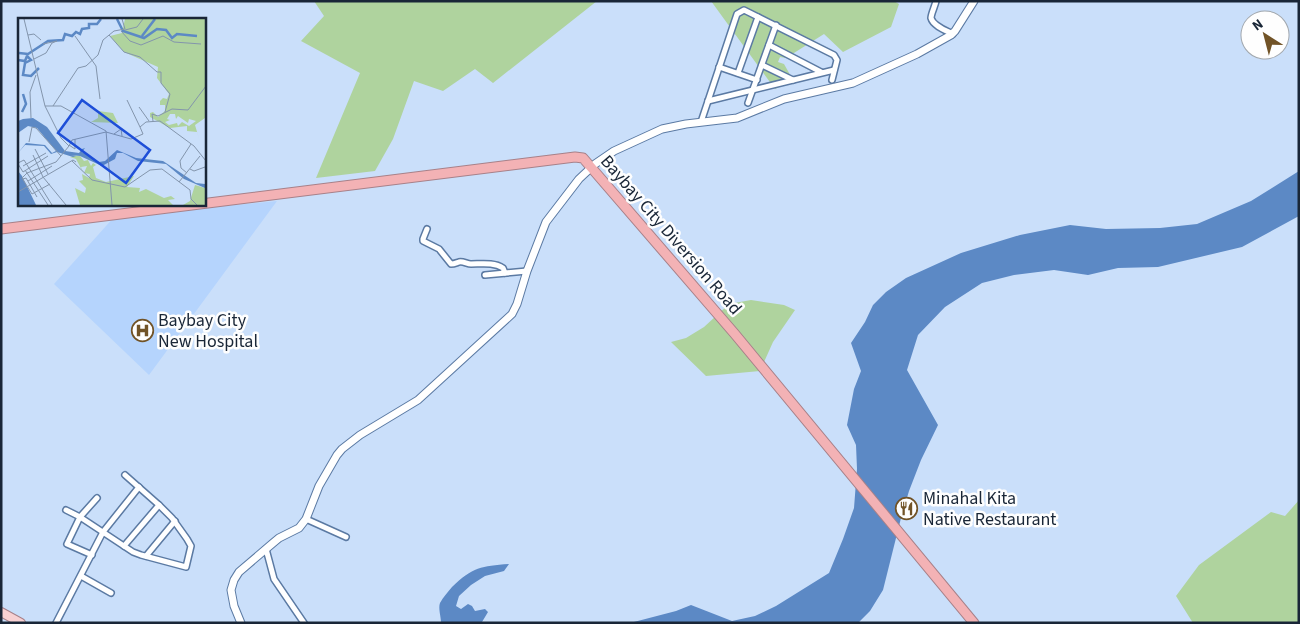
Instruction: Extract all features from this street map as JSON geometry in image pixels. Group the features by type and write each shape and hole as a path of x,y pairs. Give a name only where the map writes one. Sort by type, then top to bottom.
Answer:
{"highway":[{"name":"Baybay City Diversion Road","path":"205,204 352,184 575,157 583,158 734,333 974,623"},
{"name":"Baybay City Diversion Road","path":"1,229 199,205"}],"main road":[{"path":"1,612 21,623"}],"street":[{"path":"936,1 932,20 934,24 952,34"},
{"path":"241,623 234,606 231,590 239,572 279,538 299,528 306,520 319,486 337,455 342,450 360,435 415,403 511,315 517,304 545,224 579,179 591,168 614,151 662,129 737,118 782,100 857,82 917,54 952,34 974,1"},
{"path":"701,122 737,14 744,10 834,55 836,60 832,80"},
{"path":"738,73 758,16"},
{"path":"748,103 776,25"},
{"path":"769,45 822,73"},
{"path":"762,65 794,80"},
{"path":"719,67 756,80"},
{"path":"708,101 834,70"},
{"path":"426,229 423,242 438,249 451,264 454,265 461,262 499,266 503,268 505,273"},
{"path":"486,275 527,272"},
{"path":"66,510 133,552 186,567 191,546 187,539 159,505 126,475"},
{"path":"56,623 103,532 139,487"},
{"path":"92,555 67,544 80,518 97,498"},
{"path":"124,546 159,505"},
{"path":"306,520 346,538"},
{"path":"146,556 174,522"},
{"path":"266,549 274,579 304,623"},
{"path":"81,576 112,593"}],"shaded area":[{"path":"1299,171 1299,216 1242,247 1158,267 1118,268 1088,275 1054,270 1014,275 982,283 945,307 918,335 907,370 938,425 909,491 883,590 870,611 858,623 630,623 676,611 691,605 732,621 755,616 776,606 829,573 854,508 857,469 856,445 847,425 854,389 861,371 851,343 865,322 873,305 886,292 906,278 961,253 1020,235 1070,225 1106,229 1160,228 1197,224 1251,201"},
{"name":"Baybay City New Hospital","path":"277,201 149,375 54,284 115,216"},
{"path":"509,564 504,571 485,576 459,596 456,606 461,609 468,604 475,611 485,609 488,612 482,622 441,623 440,603 459,580 472,571 484,567"}],"green space":[{"path":"314,1 597,1 493,83 475,69 443,91 414,81 393,139 375,171 316,178 360,73 301,41 324,16"},
{"path":"711,1 894,1 899,4 891,27 843,52 824,34 786,58 780,57 778,62 784,64 793,80 775,89"},
{"path":"751,300 784,305 795,310 773,342 760,371 706,376 671,342 686,338 704,327 729,304"},
{"path":"1299,500 1299,623 1193,623 1176,596 1199,565 1271,512 1285,516"}],"place":[{"name":"Baybay City New Hospital","path":"142,330"},
{"name":"Minahal Kita Native Restaurant","path":"907,508"}]}
